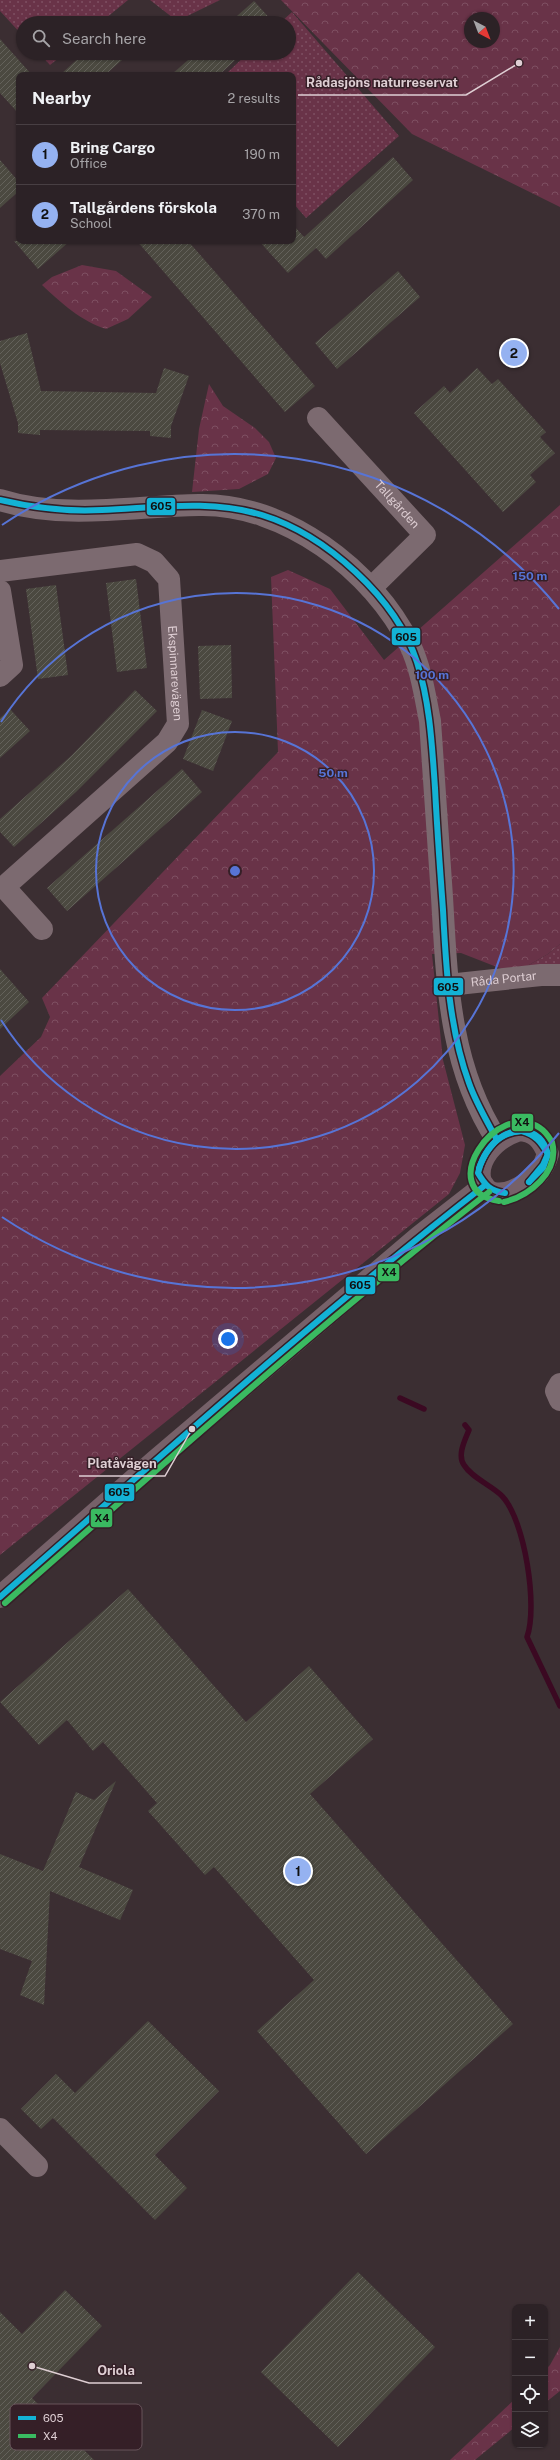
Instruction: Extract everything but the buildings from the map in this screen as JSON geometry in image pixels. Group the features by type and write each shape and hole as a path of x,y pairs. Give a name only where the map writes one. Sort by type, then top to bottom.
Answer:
{"street":[{"name":"Tallgården","path":"318,418 425,535 371,588"},
{"path":"0,500 40,509 79,510 200,504 253,513 278,521 310,537 343,560 371,588 410,645 424,685 430,728 448,985 455,1039 470,1090 497,1140"},
{"name":"Ekspinnarevägen","path":"0,571 137,554 154,562 169,579 178,724 167,742 2,885 42,928"},
{"path":"0,591 12,666 0,676"},
{"name":"Råda Portar","path":"448,985 541,975 560,975"},
{"path":"519,1130 529,1131 540,1139 552,1142 545,1165 528,1182 512,1192 502,1194 493,1193 484,1186 478,1173 480,1164 497,1140 519,1130"},
{"path":"0,1597 165,1452 420,1236 484,1186"},
{"path":"560,1384 556,1391 560,1400"},
{"path":"0,2129 37,2166"}],"green space":[{"path":"0,0 128,0 109,16 16,16 16,28 0,11"},
{"path":"150,0 220,0 187,16 171,16"},
{"path":"281,0 560,0 560,207 412,134"},
{"path":"292,12 295,16 288,16"},
{"path":"296,17 399,136 306,218 296,206 296,72 228,72 241,60 296,60"},
{"path":"45,60 56,60 50,65"},
{"path":"82,265 116,271 152,297 128,319 106,329 88,322 72,311 42,285 52,277"},
{"path":"209,384 223,406 255,428 269,442 276,458 268,474 239,489 192,492 199,429"},
{"path":"560,505 560,944 548,954 527,966 502,969 461,953 432,954 443,1060 465,1145 460,1173 449,1194 0,1555 0,1076 41,1037 50,1017 42,998 278,752 271,577 288,570 330,589 384,660"},
{"path":"560,944 560,967 527,966 548,954"},
{"path":"560,2347 560,2391 548,2401 548,2367"},
{"path":"512,2402 512,2429 475,2460 450,2460"}],"waterway":[{"path":"400,1398 424,1409"},
{"path":"465,1425 469,1430 461,1452 464,1465 467,1470 502,1496 510,1508 517,1524 523,1543 530,1586 531,1606 527,1637 560,1706"}],"transit line":[{"name":"605","path":"0,500 63,510 122,509 162,506 223,507 242,510 262,515 286,524 310,537 334,553 356,572 376,593 393,615 407,638 417,662 425,693 433,756 447,976 453,1019 462,1062 472,1090 497,1140"},
{"name":"X4","path":"499,1201 480,1194 472,1181 472,1166 479,1150 491,1135 506,1125 523,1122 540,1128 552,1142 553,1153 547,1173 532,1188 514,1199 504,1202"},
{"name":"605","path":"479,1168 486,1154 495,1142 507,1134 522,1131"},
{"name":"605","path":"505,1193 495,1191 488,1187 478,1173 480,1165 488,1150 499,1139 513,1132 522,1131"},
{"name":"605","path":"522,1131 538,1140 548,1154"},
{"name":"605","path":"522,1131 536,1135 542,1141 548,1154"},
{"name":"605","path":"529,1182 543,1165 548,1154"},
{"name":"605","path":"529,1182 543,1168 548,1154"},
{"name":"605","path":"0,1597 299,1337 422,1235 484,1186"},
{"name":"X4","path":"5,1603 304,1343 427,1241 489,1192"}],"place":[{"name":"Rådasjöns naturreservat","path":"519,63"},
{"name":"Tallgårdens förskola","path":"514,353"},
{"name":"Platåvägen","path":"192,1429"},
{"name":"Bring Cargo","path":"298,1871"},
{"name":"Oriola","path":"32,2366"}]}
